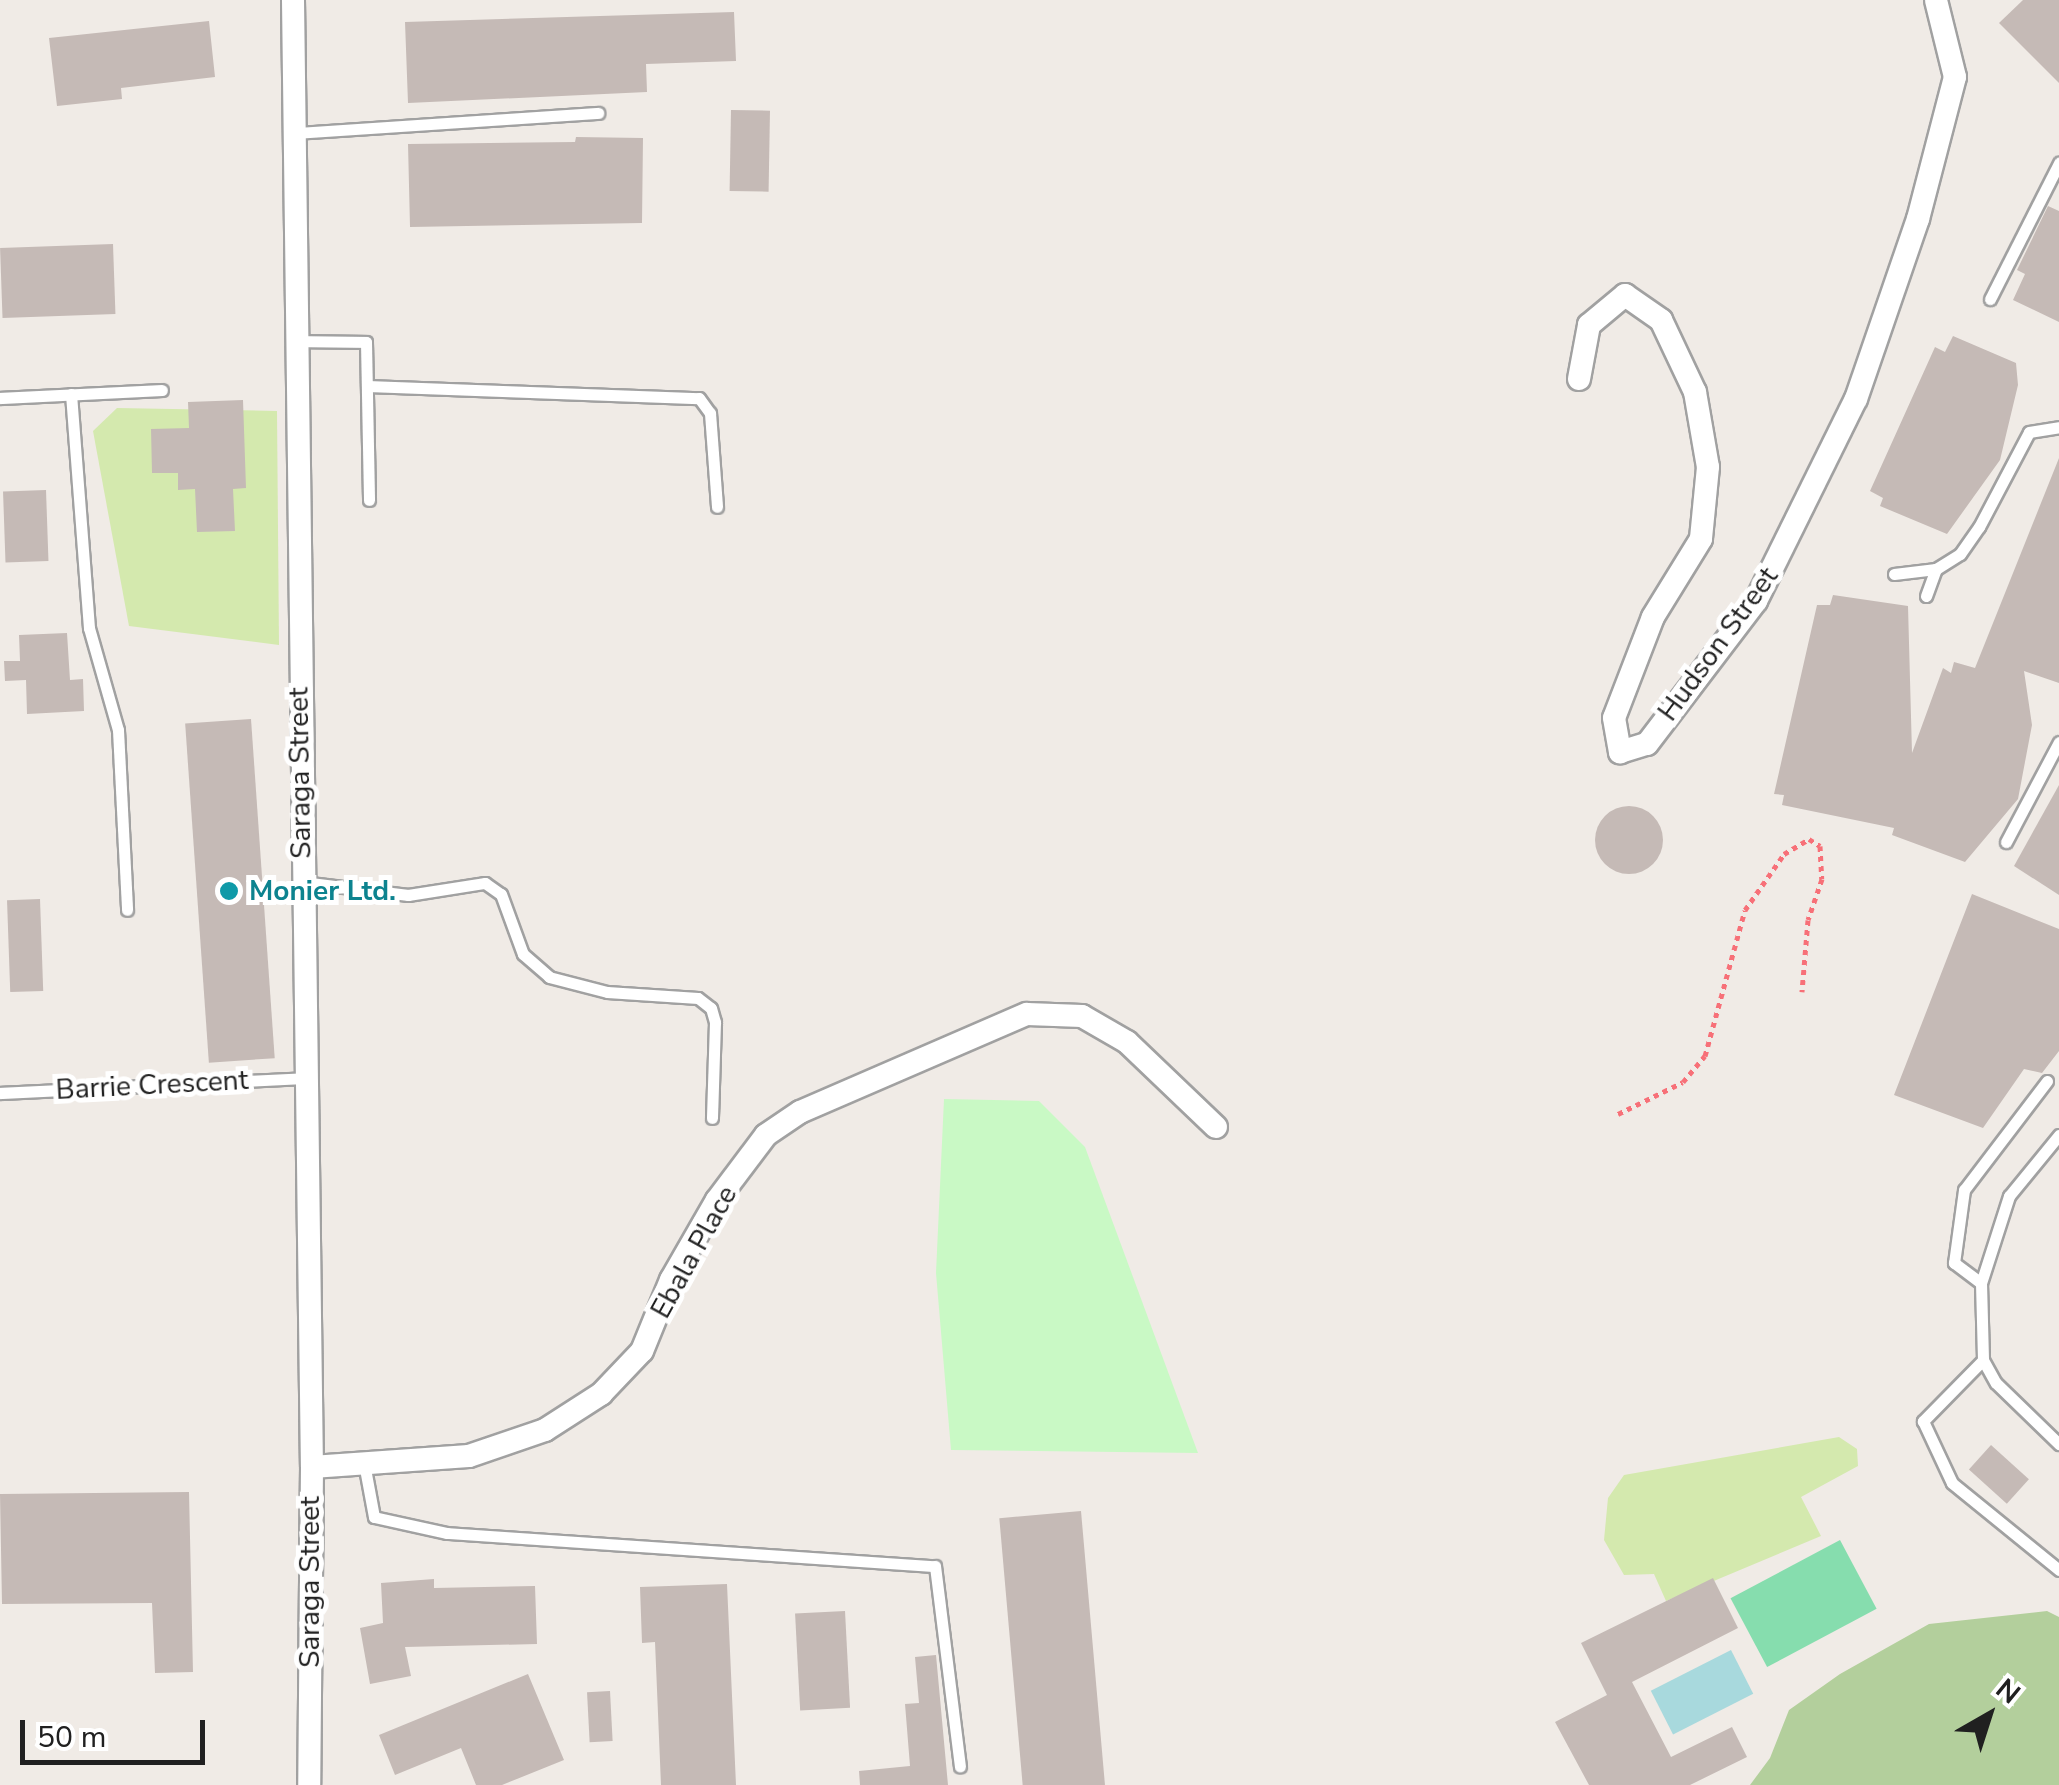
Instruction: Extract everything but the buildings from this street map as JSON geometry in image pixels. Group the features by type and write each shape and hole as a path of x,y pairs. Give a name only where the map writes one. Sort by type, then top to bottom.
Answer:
{"street":[{"name":"Saraga Street","path":"294,0 294,341 312,1467 308,1785"},
{"name":"Hudson Street","path":"1579,379 1588,325 1625,296 1661,320 1694,392 1708,467 1701,539 1653,617 1614,718 1620,752 1647,744 1756,601 1856,399 1918,219 1954,78 1936,0"},
{"name":"Ebala Place","path":"312,1467 468,1456 545,1430 601,1394 642,1351 671,1280 716,1200 766,1135 800,1112 1027,1014 1082,1016 1128,1042 1216,1127"}],"lane":[{"path":"296,133 598,113"},
{"path":"1990,298 2059,163"},
{"path":"294,341 366,342 370,500"},
{"path":"368,386 699,398 710,413 717,507"},
{"path":"0,398 162,390"},
{"path":"71,394 89,628 118,730 127,910"},
{"path":"1894,574 1936,570 1960,554 1979,527 2029,432 2059,427"},
{"path":"1926,596 1936,570"},
{"path":"2006,842 2059,742"},
{"path":"302,882 408,895 485,884 500,894 523,954 549,977 607,992 698,998 711,1008 715,1022 712,1118"},
{"name":"Barrie Crescent","path":"0,1093 304,1078"},
{"path":"1981,1283 1954,1263 1964,1190 2047,1081"},
{"path":"2059,1135 2009,1196 1981,1283 1983,1360 1996,1383 2059,1444"},
{"path":"1983,1360 1922,1421 1952,1483 2059,1570"},
{"path":"364,1463 374,1517 447,1533 935,1566 960,1766"}],"path":[{"path":"1618,1114 1669,1091 1705,1056 1746,910 1784,854 1809,838 1820,846 1822,879 1808,920 1802,992"}],"green space":[{"path":"117,408 277,411 279,645 129,626 93,431"},
{"path":"944,1099 1039,1101 1085,1147 1198,1453 951,1450 936,1273"},
{"path":"1839,1437 1857,1449 1858,1466 1801,1497 1821,1536 1666,1601 1654,1574 1624,1575 1604,1540 1608,1498 1624,1475"},
{"path":"1840,1540 1877,1609 1767,1667 1731,1598"},
{"path":"2047,1611 2059,1617 2059,1785 1750,1785 1770,1758 1789,1710 1840,1674 1929,1624"}],"water":[{"path":"1731,1650 1753,1694 1673,1735 1651,1691"}],"place":[{"name":"Monier Ltd.","path":"229,891"}]}
